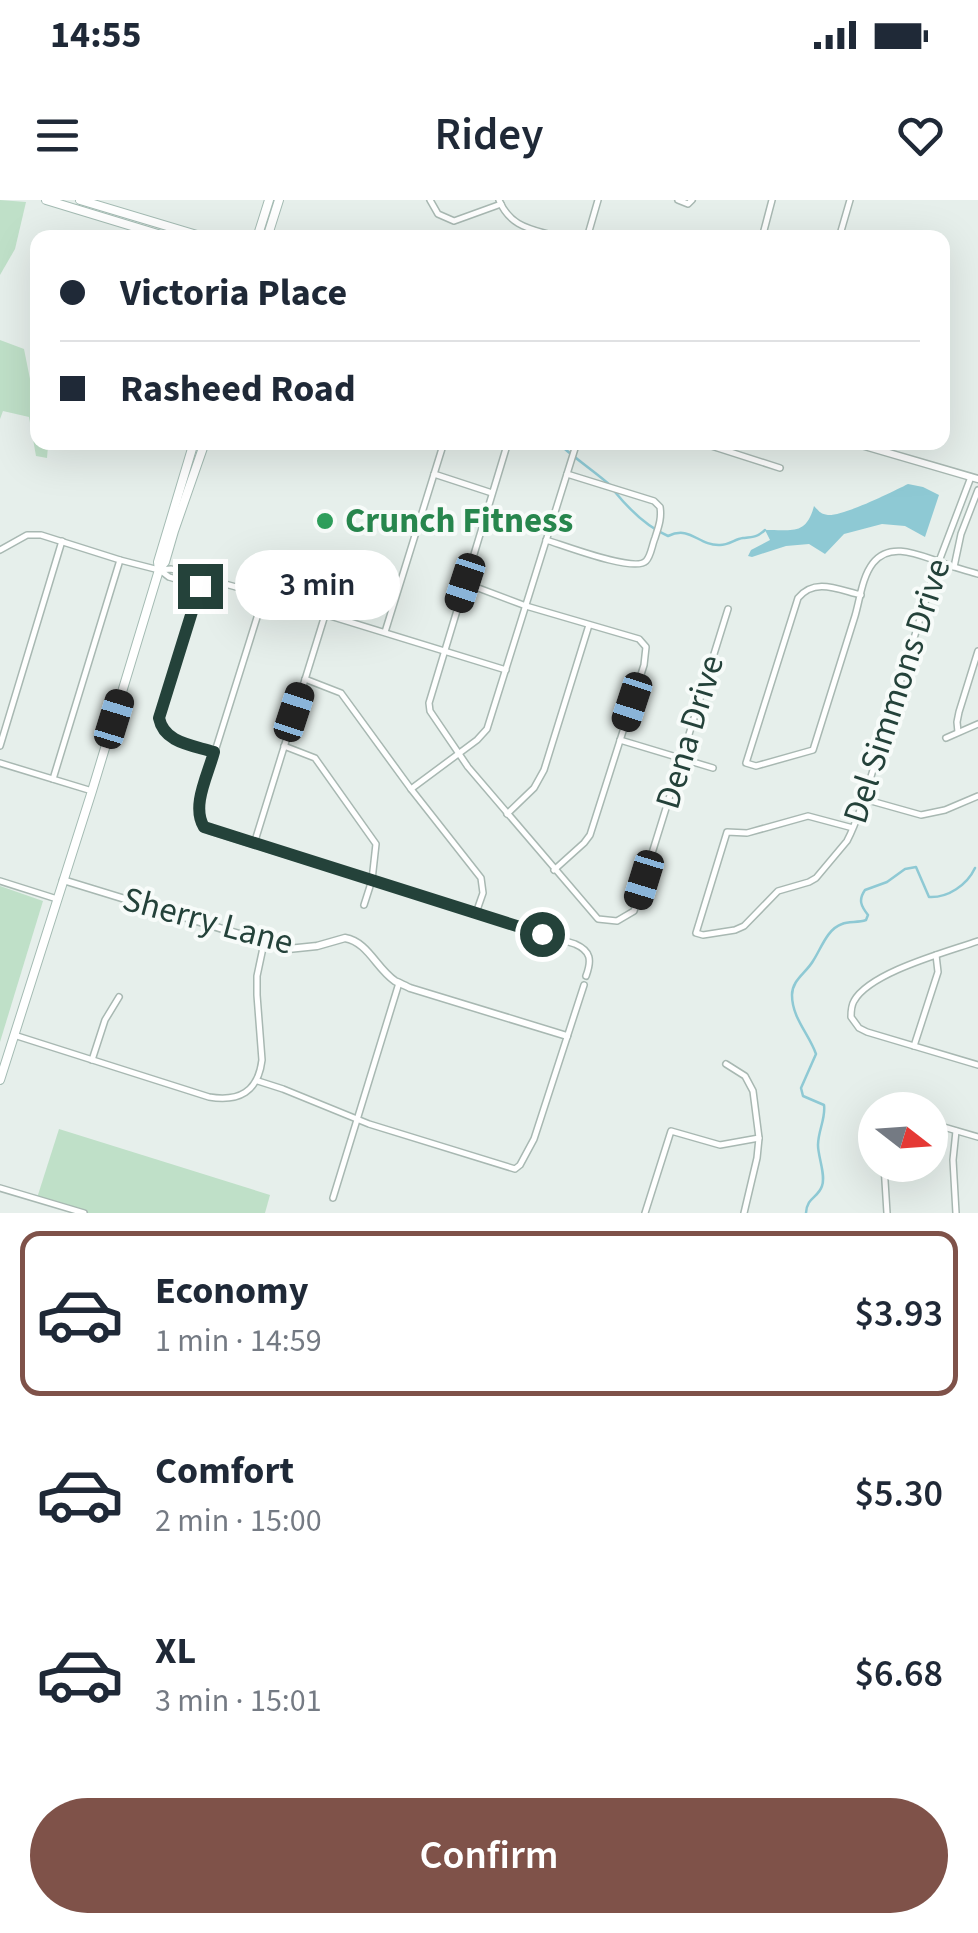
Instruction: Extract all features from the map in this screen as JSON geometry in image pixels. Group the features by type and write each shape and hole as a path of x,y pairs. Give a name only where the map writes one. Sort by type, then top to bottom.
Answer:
{"main road":[{"path":"46,200 145,230"},
{"path":"80,200 180,230"},
{"path":"260,230 269,200"},
{"path":"270,230 279,200"},
{"path":"0,1080 92,791 192,450"},
{"path":"159,570 166,562 202,450"}],"street":[{"path":"430,200 438,214 454,221 500,202 517,224 536,230"},
{"path":"589,230 598,200"},
{"path":"678,200 690,202"},
{"path":"764,230 772,200"},
{"path":"841,230 850,200"},
{"path":"385,632 442,450"},
{"path":"465,583 526,606 640,639 646,647 644,665 590,834 554,870 468,768 433,717 429,703 444,651 505,450"},
{"path":"410,789 487,729 574,450"},
{"path":"724,450 780,468"},
{"path":"878,450 974,478"},
{"path":"434,474 492,493"},
{"path":"546,540 624,564 641,565 646,562 661,520 660,508 645,498 567,474"},
{"name":"Del Simmons Drive","path":"853,828 808,816 747,833 727,832 696,933 711,935 744,926 778,891 816,878 847,841 853,828 864,799 950,530 974,478"},
{"path":"954,567 961,534 978,490"},
{"path":"950,530 961,534"},
{"path":"0,550 27,535 41,536 264,595 506,670"},
{"path":"0,746 62,542"},
{"path":"861,595 822,585 812,586 798,598 746,763 756,766 813,750 861,595 872,564 880,557 906,551 978,574"},
{"path":"53,779 120,560"},
{"path":"159,570 169,577 216,591 226,586"},
{"path":"200,586 159,718 165,733 174,739 214,752"},
{"path":"264,595 198,809 201,823 210,830 584,948 590,959 586,976"},
{"name":"Dena Drive","path":"554,870 598,919 617,922 634,911 728,609"},
{"path":"254,844 325,614"},
{"path":"506,814 534,788 544,770 589,625"},
{"path":"958,732 956,722 978,651"},
{"path":"305,679 342,693 480,878 483,893 476,914"},
{"path":"946,738 978,724"},
{"path":"620,740 713,768"},
{"path":"284,746 315,758 376,844 372,880 364,904"},
{"path":"0,764 92,791"},
{"path":"864,799 921,815 946,810 978,796"},
{"name":"Sherry Lane","path":"63,880 288,949 351,938 399,983 567,1036"},
{"path":"0,881 57,899"},
{"path":"978,941 886,974 854,1000 850,1017 859,1028 914,1046 977,1065 978,1056"},
{"path":"14,1035 224,1100 243,1093 258,1081 262,1060 257,976 264,943"},
{"path":"914,1046 938,972 936,956"},
{"path":"333,1198 399,983"},
{"path":"258,1081 357,1119 514,1169 534,1139 584,985"},
{"path":"92,1060 105,1020 119,998"},
{"path":"726,1064 745,1076 754,1091 759,1138 744,1213"},
{"path":"948,1129 978,1137"},
{"path":"645,1213 671,1131 720,1144 759,1138"},
{"path":"956,1131 952,1160 956,1213"},
{"path":"885,1182 887,1213"},
{"path":"0,1188 84,1213"}],"green space":[{"path":"0,200 26,202 15,249 0,275"},
{"path":"0,340 24,349 30,379 30,423 29,417 3,411 0,419"},
{"path":"35,450 48,450 47,458 36,456"},
{"path":"0,886 43,901 0,1042"},
{"path":"59,1129 270,1195 265,1213 87,1213 37,1198"}],"water":[{"path":"908,484 939,495 925,537 905,526 882,524 844,534 825,554 809,544 748,556 751,550 770,540 765,530 802,527 814,506 823,514 835,514"}],"waterway":[{"path":"567,450 610,485"},
{"path":"615,492 639,517 668,536 689,534 720,545 765,530"},
{"path":"806,1213 823,1182 818,1145 824,1105 803,1096 801,1088 816,1054 795,1011 794,985 832,930 845,923 866,920 868,915 861,900 865,890 916,867 929,897 936,897 956,889 975,868"}],"place":[{"name":"Crunch Fitness","path":"325,521"}],"route":[{"path":"200,586 159,718 165,733 174,739 214,752 198,809 204,827 542,934"}]}
